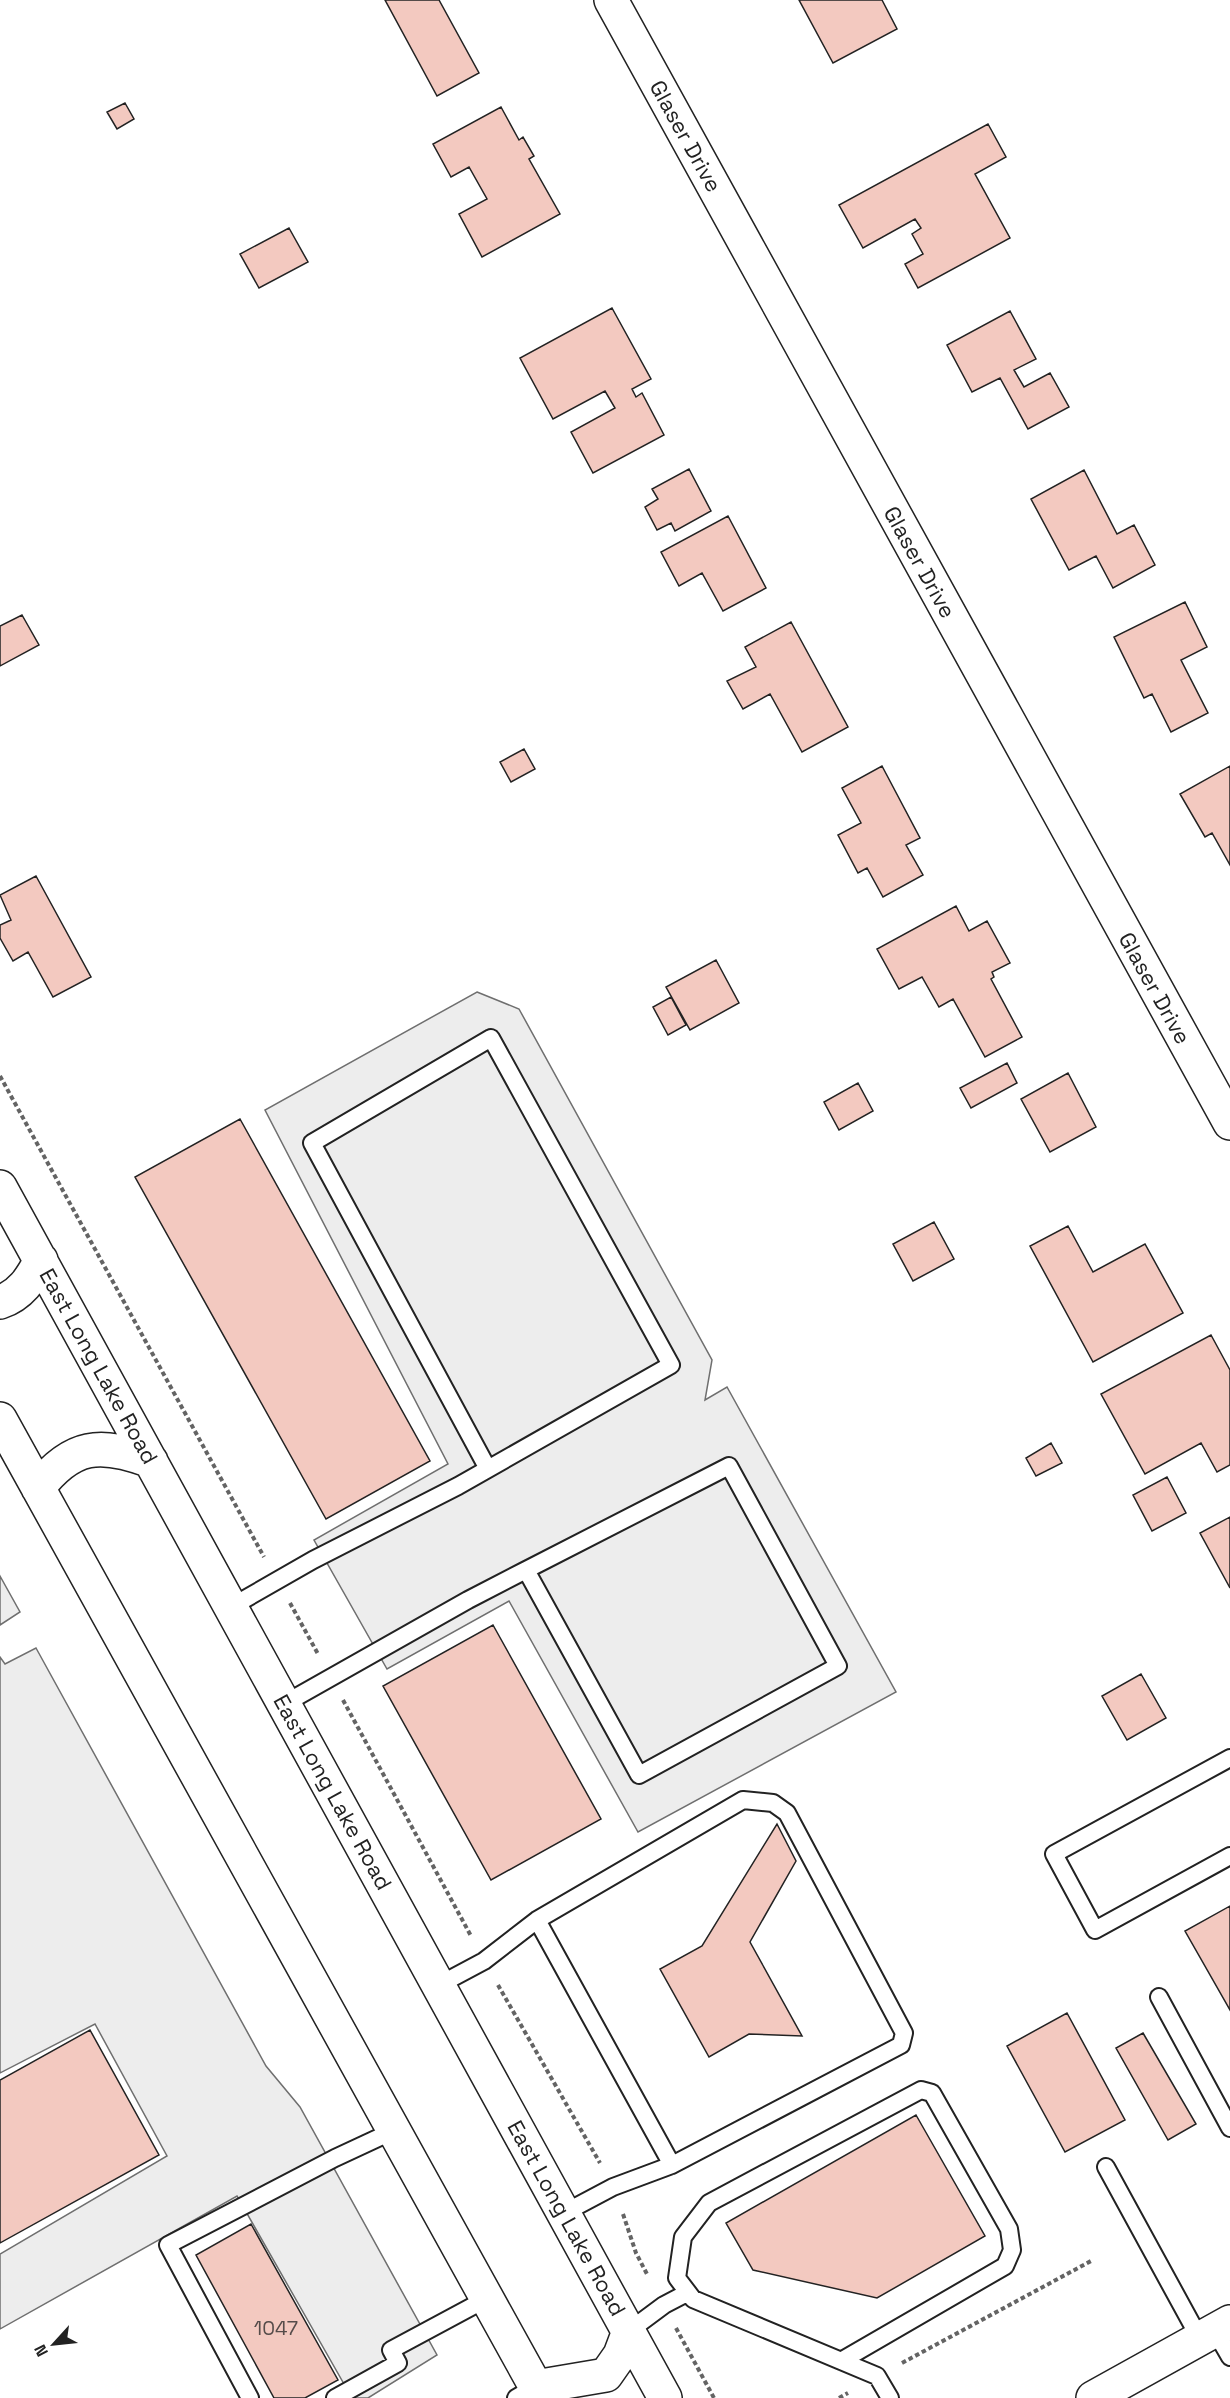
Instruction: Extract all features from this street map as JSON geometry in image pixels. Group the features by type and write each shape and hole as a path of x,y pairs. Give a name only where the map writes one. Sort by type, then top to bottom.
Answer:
{"main road":[{"name":"Glaser Drive","path":"612,0 1230,1124"},
{"name":"East Long Lake Road","path":"0,1187 665,2398"},
{"path":"0,1302 21,1291 41,1260"},
{"path":"0,1419 486,2299 531,2394 606,2375 620,2355 628,2331"},
{"path":"38,1488 52,1471 76,1453 105,1448 125,1451 151,1461"},
{"path":"1093,2398 1219,2337"}],"lane":[{"path":"231,1607 277,1580 488,1469 671,1365 491,1038 312,1143 488,1469"},
{"path":"284,1704 468,1600 526,1570 729,1466 838,1666 639,1775 526,1570"},
{"path":"1230,1758 1053,1854 1095,1930 1230,1856"},
{"path":"439,1985 484,1960 537,1920 743,1800 773,1803 787,1813 904,2033 901,2045 672,2164 613,2187 564,2213"},
{"path":"537,1920 672,2164"},
{"path":"1159,1997 1230,2128"},
{"path":"841,2361 1005,2266 1012,2250 1010,2229 932,2093 921,2090 709,2203 683,2237 677,2278 693,2299 841,2361 877,2376 890,2398"},
{"path":"250,2398 168,2245 335,2158 393,2131"},
{"path":"1106,2167 1219,2337"},
{"path":"628,2331 664,2305 687,2293"},
{"path":"335,2398 398,2362 391,2350 486,2299"}],"path":[{"path":"0,1076 484,1960 613,2187 636,2253 714,2398"},
{"path":"839,2398 1091,2261"}],"shaded area":[{"path":"477,992 519,1009 712,1360 705,1400 727,1387 896,1692 638,1832 509,1601 387,1669 314,1540 448,1464 265,1110"},
{"path":"0,1576 20,1612 0,1625"},
{"path":"36,1648 266,2066 300,2107 437,2355 368,2398 352,2398 237,2196 0,2329 0,2254 167,2156 95,2024 0,2073 0,1657 5,1664"}],"building":[{"path":"385,0 439,0 479,73 437,96"},
{"path":"799,0 882,0 897,29 833,63"},
{"path":"125,103 134,119 117,129 107,112"},
{"path":"501,107 519,140 523,137 534,156 529,159 560,214 482,257 459,214 487,199 469,167 451,177 433,144"},
{"path":"988,124 1006,157 975,174 1010,238 918,288 905,264 923,254 912,234 921,228 915,219 863,248 839,205"},
{"path":"289,228 308,262 259,288 240,254"},
{"path":"612,308 651,379 632,389 636,397 642,393 664,435 593,473 571,432 615,408 605,391 553,419 520,358"},
{"path":"1010,311 1036,359 1014,370 1024,387 1050,373 1069,407 1028,429 1000,378 972,392 947,345"},
{"path":"689,469 711,511 675,531 671,523 657,530 645,507 658,499 652,489"},
{"path":"1084,470 1117,534 1134,525 1155,565 1113,588 1096,556 1069,570 1031,499"},
{"path":"728,516 766,588 723,611 702,573 679,586 661,552"},
{"path":"1185,602 1207,647 1181,660 1208,713 1171,732 1152,694 1144,698 1114,637"},
{"path":"22,615 39,645 0,666 0,626"},
{"path":"791,622 848,727 802,752 770,694 743,709 727,681 756,667 745,647"},
{"path":"524,749 535,769 511,782 500,762"},
{"path":"882,766 920,838 906,845 923,875 883,897 867,868 858,873 838,835 861,823 842,788"},
{"path":"1230,766 1230,865 1212,833 1205,837 1180,794"},
{"path":"36,876 91,977 53,997 28,952 13,961 0,938 0,925 11,920 0,895"},
{"path":"956,906 969,931 987,921 1010,963 992,972 994,977 991,979 1022,1037 985,1057 953,999 939,1007 922,977 899,989 877,949"},
{"path":"716,960 739,1003 690,1030 666,987"},
{"path":"671,997 686,1025 668,1035 653,1007"},
{"path":"1007,1063 1017,1083 971,1108 960,1088"},
{"path":"1068,1073 1096,1127 1050,1152 1021,1099"},
{"path":"858,1083 873,1111 839,1130 824,1102"},
{"path":"240,1119 430,1461 326,1519 135,1177"},
{"path":"934,1222 954,1259 913,1281 893,1244"},
{"path":"1068,1226 1093,1272 1145,1244 1183,1313 1093,1362 1030,1246"},
{"path":"1211,1335 1230,1370 1230,1465 1217,1472 1201,1443 1145,1474 1101,1394"},
{"path":"1051,1443 1062,1463 1036,1476 1026,1458"},
{"path":"1167,1477 1186,1513 1152,1531 1133,1495"},
{"path":"1230,1517 1230,1588 1200,1533"},
{"path":"493,1625 601,1819 491,1880 383,1686"},
{"path":"1141,1674 1166,1718 1127,1740 1102,1696"},
{"path":"777,1824 796,1861 750,1942 802,2036 749,2034 709,2057 660,1969 702,1946"},
{"path":"1230,1906 1230,2010 1185,1931"},
{"path":"1067,2013 1125,2120 1065,2152 1007,2046"},
{"path":"90,2030 159,2155 0,2243 0,2080"},
{"path":"1143,2033 1196,2124 1168,2140 1116,2048"},
{"path":"916,2115 985,2236 877,2298 753,2270 726,2223"},
{"path":"251,2224 338,2380 305,2398 274,2398 196,2255"}]}
